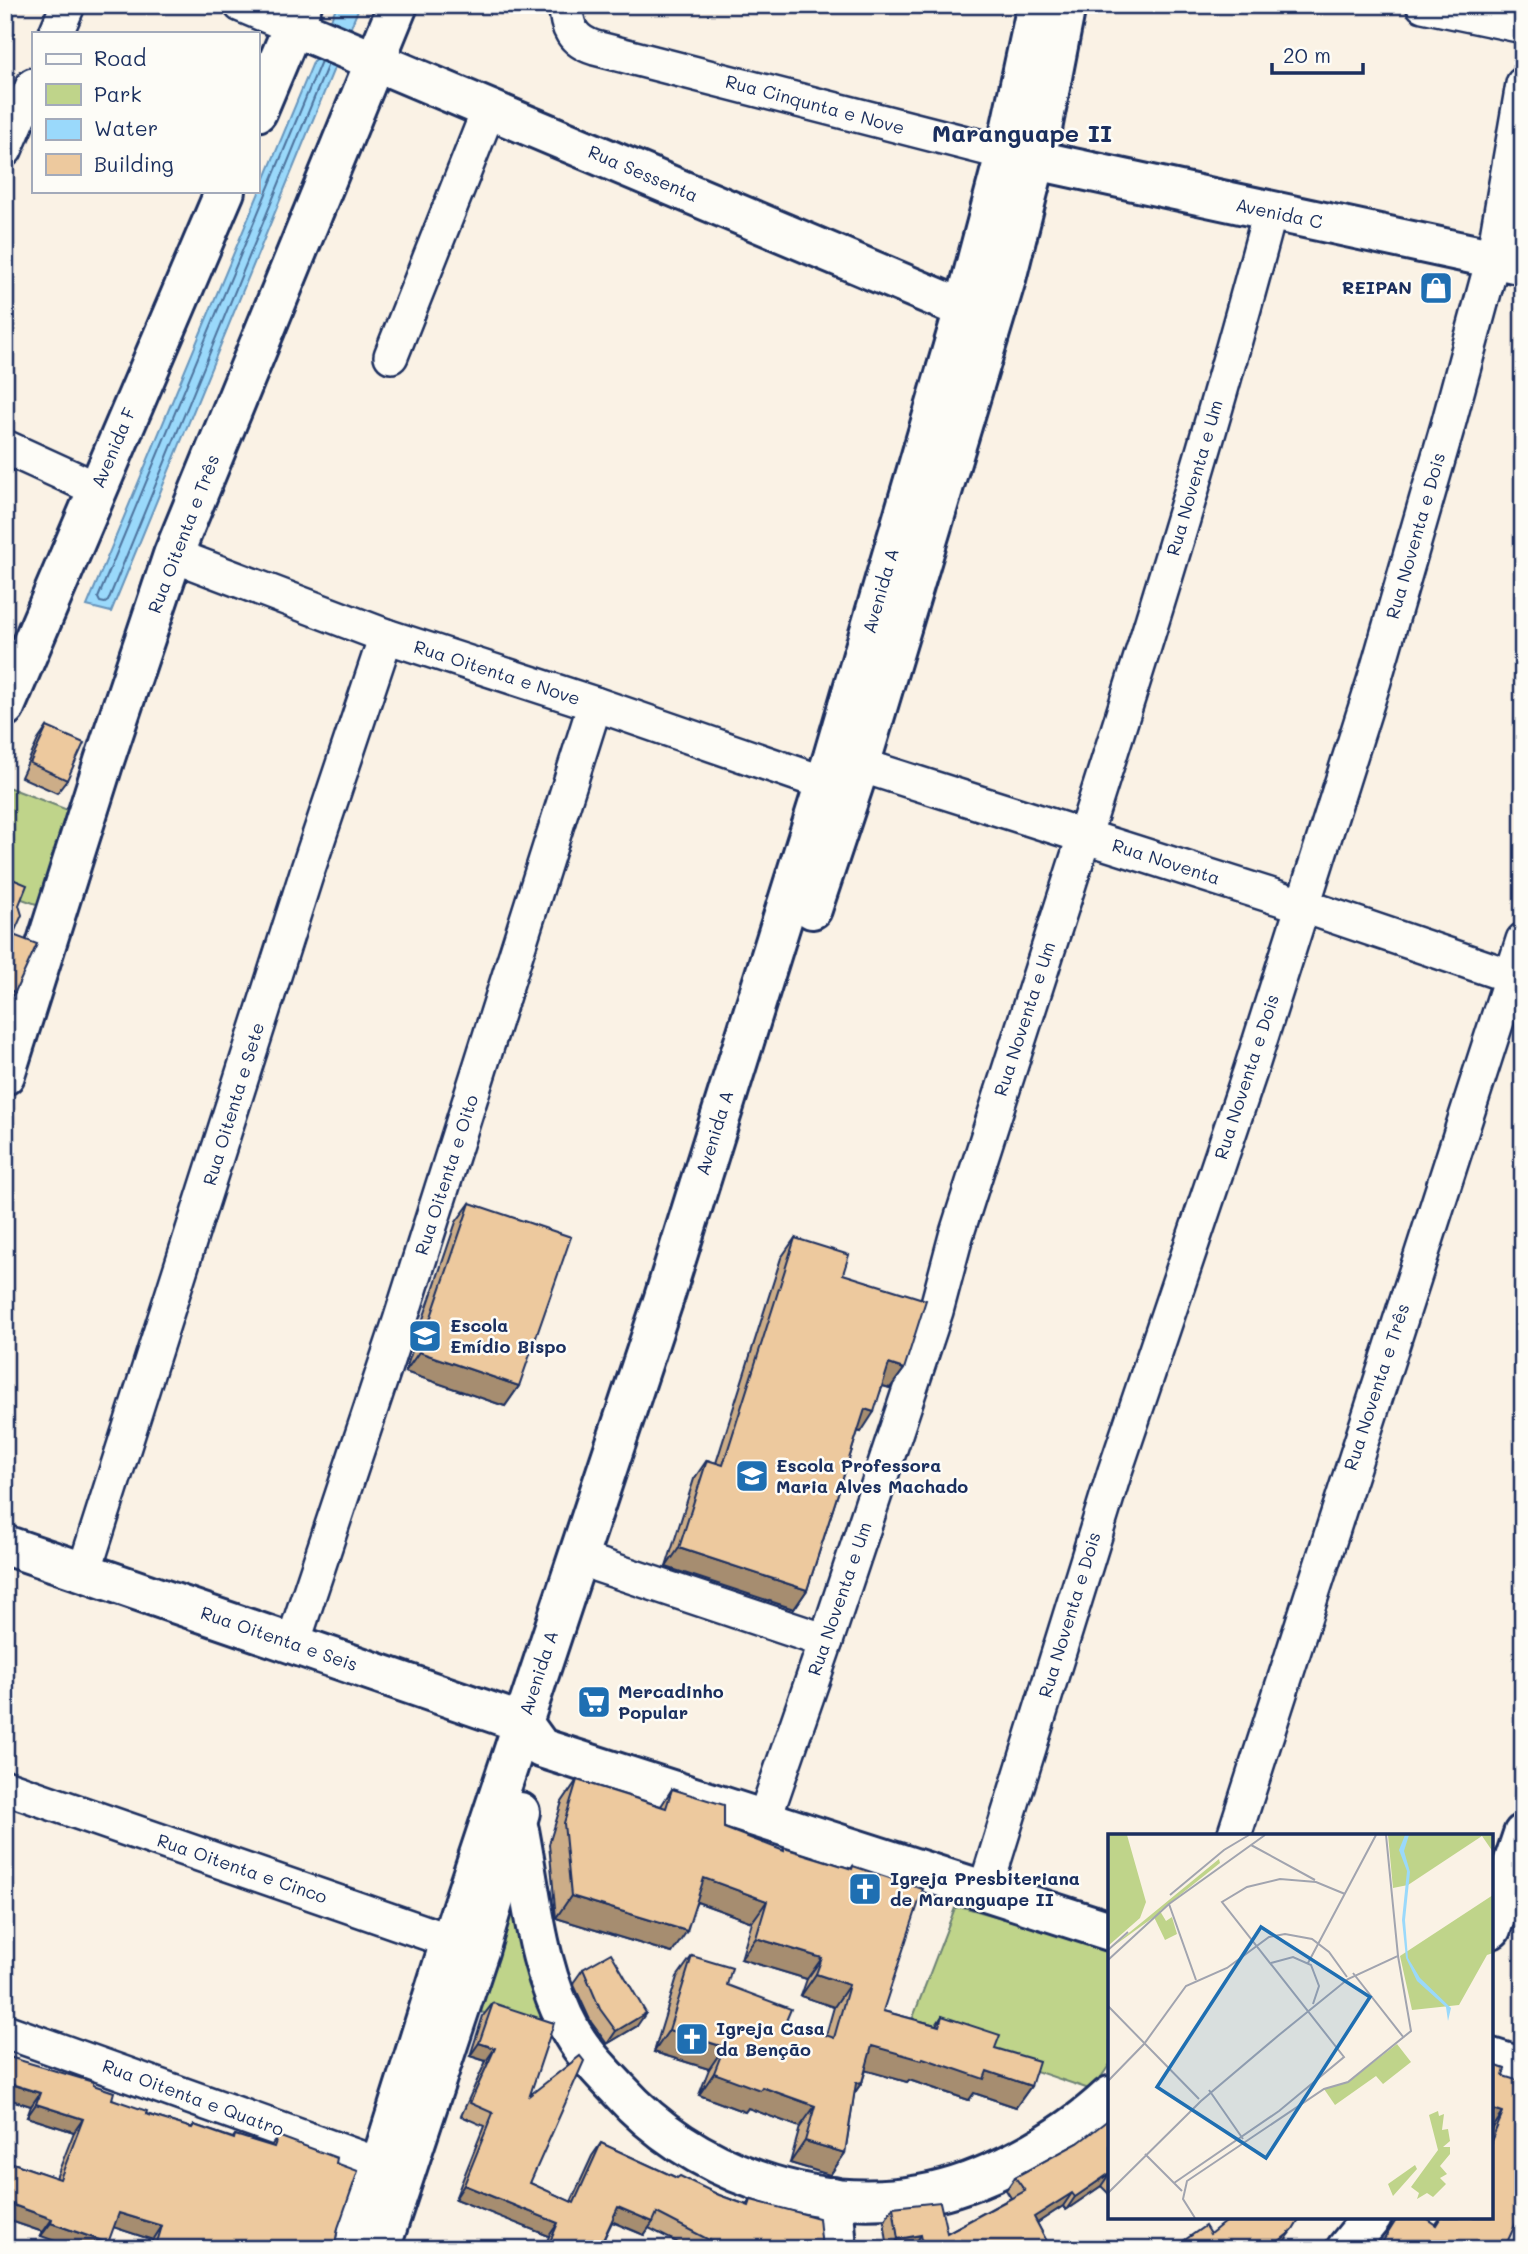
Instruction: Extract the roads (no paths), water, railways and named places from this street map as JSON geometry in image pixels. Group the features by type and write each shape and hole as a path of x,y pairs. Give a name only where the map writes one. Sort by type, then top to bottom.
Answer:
{"street":[{"path":"56,32 68,5"},
{"path":"241,5 298,21 259,107"},
{"name":"Rua Oitenta e Três","path":"5,1075 104,761 173,555 366,58 398,5"},
{"name":"Rua Cinqunta e Nove","path":"566,5 570,31 583,44 1020,158"},
{"name":"Avenida A","path":"1020,158 1037,5"},
{"name":"Avenida A","path":"349,2249 465,1947 517,1821 532,1735 598,1565 860,765 1020,158 1066,5"},
{"path":"1423,5 1523,26"},
{"name":"Rua Sessenta","path":"298,21 366,58 979,313"},
{"name":"Rua Noventa e Dois","path":"985,1890 1115,1471 1245,1085 1374,681 1448,425 1508,262 1523,83"},
{"path":"5,150 32,88"},
{"path":"391,356 489,109"},
{"name":"Avenida C","path":"1020,158 1508,262"},
{"name":"Avenida F","path":"5,706 225,192"},
{"name":"Rua Noventa e Um","path":"764,1820 936,1311 956,1236 1177,542 1270,212"},
{"name":"Avenida A","path":"380,2249 465,1947 663,1301 824,783 979,313"},
{"path":"5,447 97,489"},
{"name":"Rua Oitenta e Nove","path":"173,555 386,636 824,783"},
{"name":"Rua Oitenta e Sete","path":"84,1572 308,869 386,636"},
{"name":"Rua Oitenta e Oito","path":"293,1643 400,1321 595,704"},
{"path":"824,783 860,765"},
{"name":"Rua Noventa","path":"860,765 1301,905 1510,976"},
{"name":"Rua Noventa e Três","path":"1235,1834 1523,940"},
{"name":"Rua Oitenta e Seis","path":"5,1545 293,1643 764,1820 1108,1930"},
{"path":"598,1565 826,1641"},
{"name":"Rua Oitenta e Cinco","path":"5,1787 465,1947"},
{"path":"517,1821 545,1973 557,2006 574,2036 598,2068 634,2107 668,2136 726,2169 793,2192 873,2199 919,2196 970,2183 1023,2157 1091,2114 1108,2098"},
{"path":"1493,1923 1523,1834"},
{"name":"Rua Oitenta e Quatro","path":"5,2031 380,2165"},
{"path":"1493,2059 1523,2068"},
{"path":"833,2197 837,2249"},
{"path":"1346,2249 1370,2219"}],"water":[{"path":"337,5 360,5 111,612 87,606"}],"place":[{"name":"REIPAN","path":"1436,288"},
{"name":"Escola Emídio Bispo","path":"425,1336"},
{"name":"Escola Professora Maria Alves Machado","path":"752,1476"},
{"name":"Mercadinho Popular","path":"594,1702"},
{"name":"Igreja Presbiteriana de Maranguape II","path":"865,1889"},
{"name":"Igreja Casa da Benção","path":"692,2039"}],"district":[{"name":"Maranguape II","path":"1022,134"}]}
